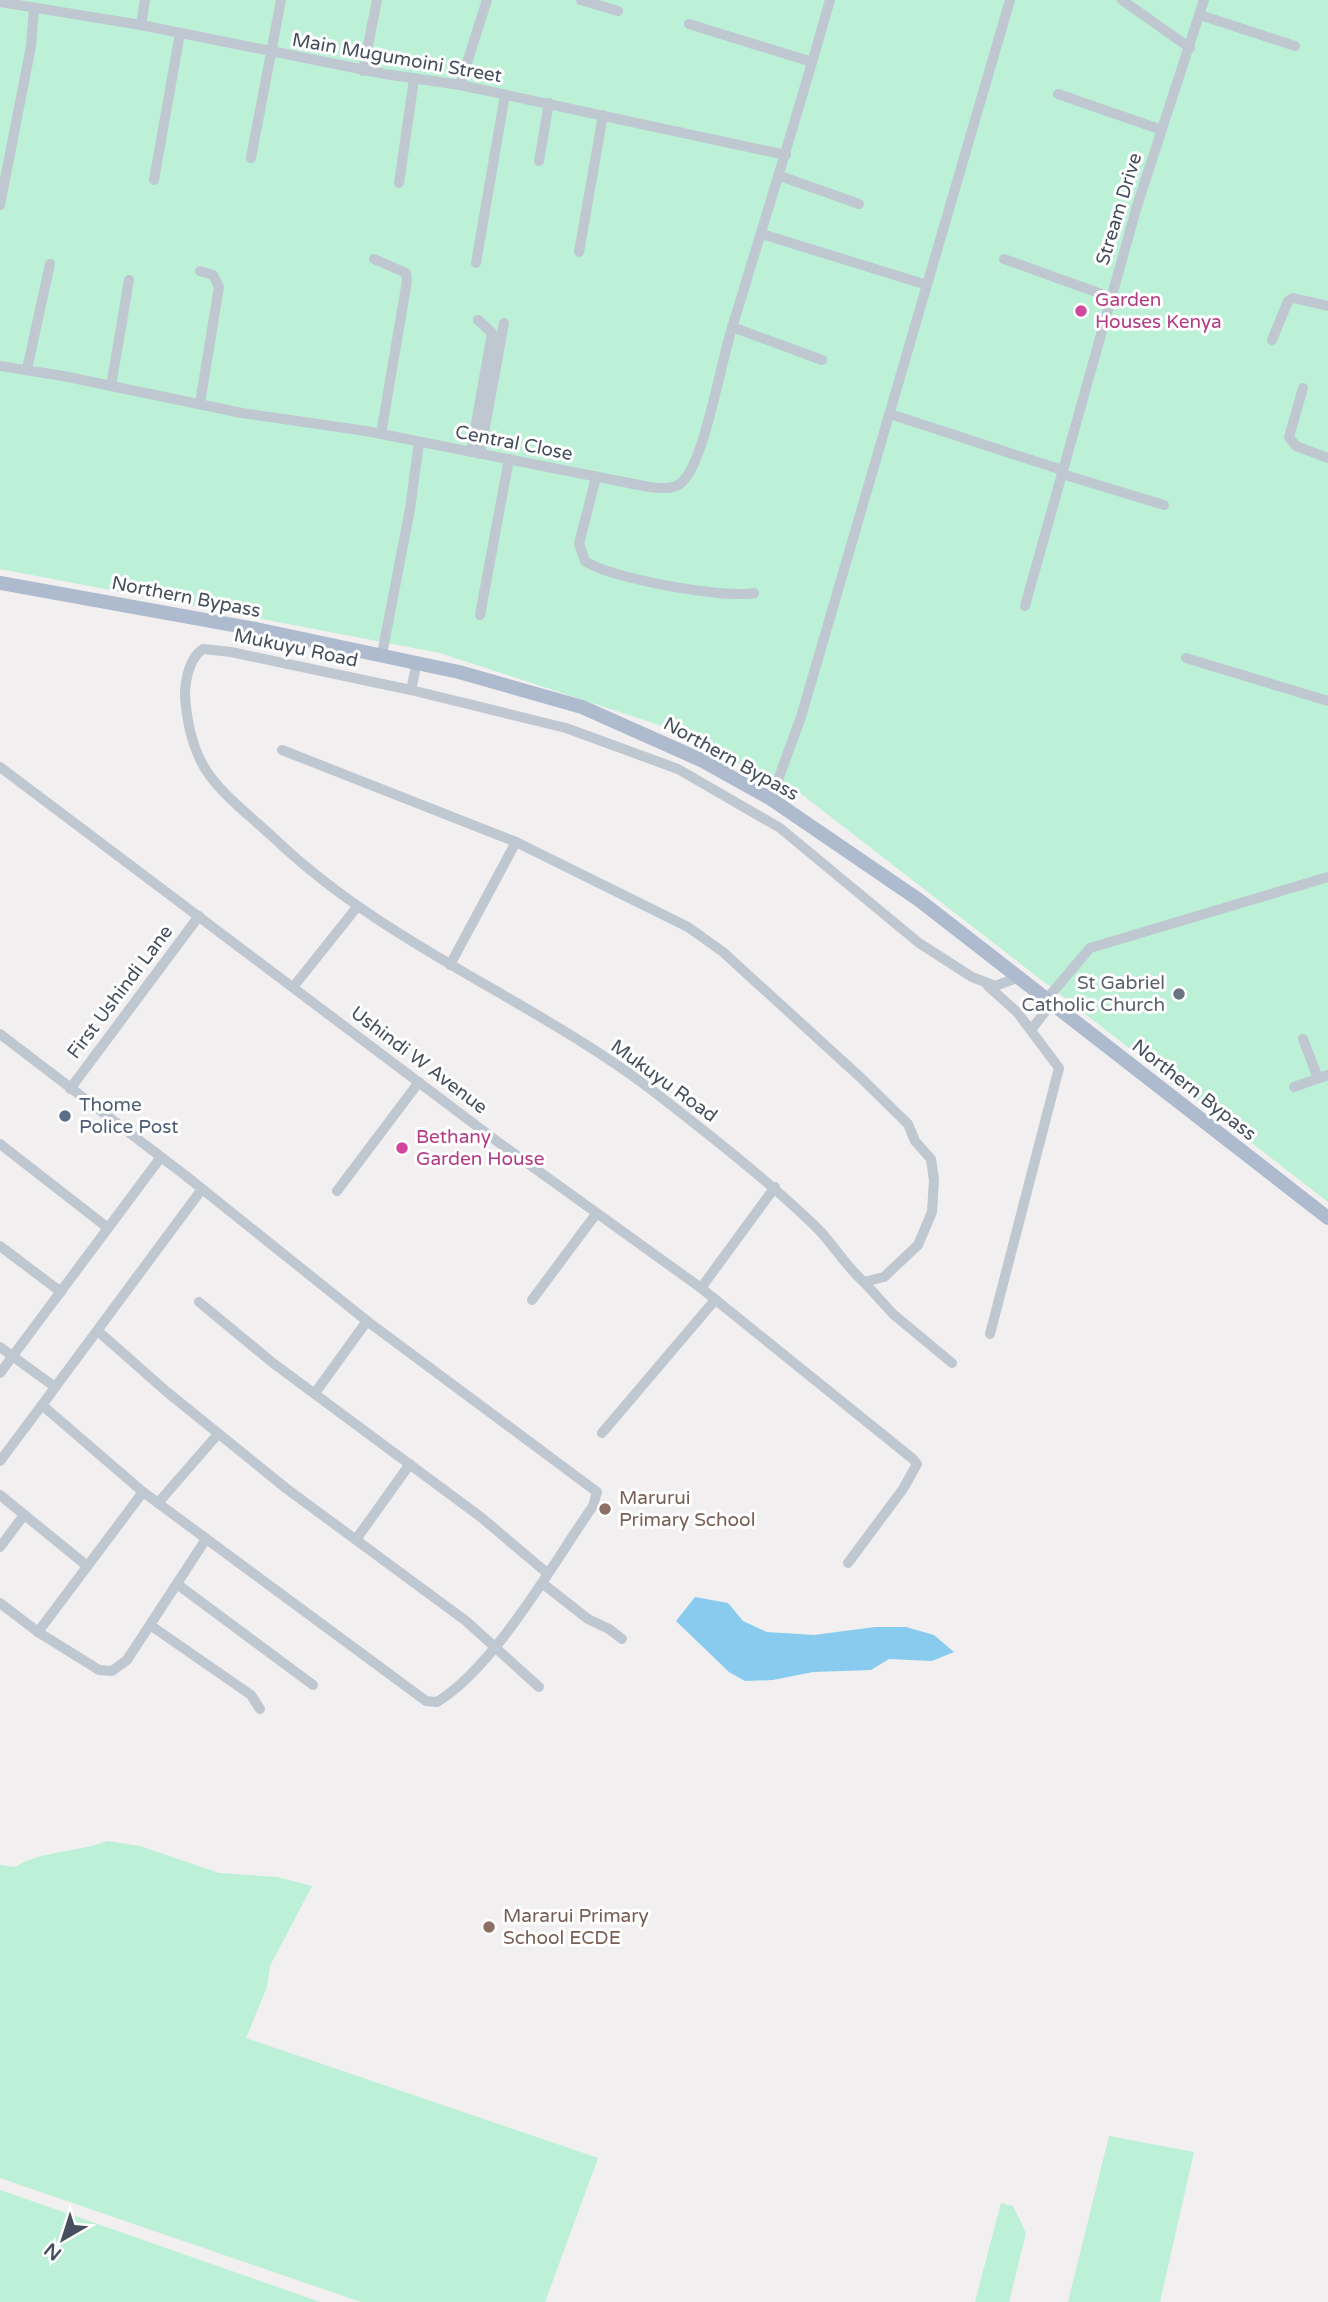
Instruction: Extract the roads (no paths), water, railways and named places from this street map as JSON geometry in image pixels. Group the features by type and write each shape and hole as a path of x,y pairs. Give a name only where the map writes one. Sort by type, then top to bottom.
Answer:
{"main road":[{"name":"Northern Bypass","path":"0,583 382,654 523,688 612,719 701,760 790,811 919,900 1328,1219"}],"street":[{"path":"141,25 145,0"},
{"path":"251,158 281,0"},
{"path":"363,71 377,0"},
{"path":"460,85 486,0"},
{"path":"582,0 618,11"},
{"name":"Central Close","path":"0,366 27,369 242,413 381,434 665,489 686,479 698,452 732,327 780,176 830,0"},
{"path":"771,799 801,717 1010,0"},
{"path":"1122,0 1190,48"},
{"name":"Stream Drive","path":"1025,606 1110,297 1204,0"},
{"name":"Main Mugumoini Street","path":"0,2 141,25 363,71 460,85 786,155"},
{"path":"0,205 31,46 34,9"},
{"path":"1200,15 1295,46"},
{"path":"689,24 812,62"},
{"path":"154,180 180,33"},
{"path":"399,183 414,79"},
{"path":"1058,94 1162,130"},
{"path":"476,262 505,95"},
{"path":"539,161 549,103"},
{"path":"579,252 603,115"},
{"path":"0,144 10,154"},
{"path":"780,176 859,204"},
{"path":"762,234 927,285"},
{"path":"374,259 405,273 407,281 381,434"},
{"path":"1004,259 1110,297"},
{"path":"27,369 50,264"},
{"path":"200,271 213,275 219,287 200,403"},
{"path":"111,386 129,280"},
{"path":"1272,340 1288,301 1293,298 1328,306"},
{"path":"476,453 492,333 478,320"},
{"path":"476,453 504,323"},
{"path":"732,327 822,360"},
{"path":"1303,388 1289,437 1296,446 1328,458"},
{"path":"890,414 1164,505"},
{"path":"382,654 410,509 419,442"},
{"path":"480,615 509,459"},
{"path":"596,477 579,544 582,557 589,564 609,571 708,592 754,593"},
{"name":"Mukuyu Road","path":"952,1363 893,1314 822,1233 775,1187 610,1062 357,906 302,864 211,777 199,757 187,719 185,691 191,662 199,652 213,649 411,690 606,741 684,772 780,828 919,943 988,986 1017,1012 1057,1064 1058,1075 990,1334"},
{"path":"1186,658 1328,701"},
{"path":"411,690 417,662"},
{"path":"606,741 612,719"},
{"path":"282,750 516,842 698,933 860,1077 908,1124 915,1141 934,1165 932,1212 922,1238 907,1257 884,1277 864,1282"},
{"name":"Ushindi W Avenue","path":"0,767 596,1214 701,1289 916,1462 910,1480 848,1563"},
{"path":"780,828 790,811"},
{"path":"450,965 516,842"},
{"path":"1031,1030 1048,1002 1090,948 1328,877"},
{"path":"294,986 357,906"},
{"name":"First Ushindi Lane","path":"70,1089 199,916"},
{"path":"988,986 1004,984 1017,978"},
{"path":"1294,1087 1323,1077 1303,1039"},
{"path":"2,1040 161,1157 367,1321 595,1489 597,1496 545,1578 493,1647 462,1680 434,1703 426,1701 143,1492 42,1405"},
{"path":"337,1191 419,1082"},
{"path":"0,1144 108,1228"},
{"path":"0,1373 161,1157"},
{"path":"701,1289 775,1187"},
{"path":"0,1461 99,1332 202,1189"},
{"path":"532,1300 596,1214"},
{"path":"0,1246 61,1292"},
{"path":"602,1433 715,1300"},
{"path":"199,1302 410,1464 545,1578 588,1619 610,1629 622,1639"},
{"path":"315,1393 367,1321"},
{"path":"99,1332 218,1434 306,1504 357,1538 466,1621 539,1687"},
{"path":"0,1347 55,1387"},
{"path":"158,1503 218,1434"},
{"path":"357,1538 410,1464"},
{"path":"38,1632 143,1492"},
{"path":"0,1496 86,1565"},
{"path":"0,1547 24,1515"},
{"path":"0,1602 38,1632 92,1665 111,1671 127,1660 206,1539"},
{"path":"177,1584 313,1685"},
{"path":"150,1625 251,1695 260,1709"}],"water":[{"path":"695,1597 728,1603 743,1621 767,1632 814,1635 875,1627 906,1627 934,1635 954,1652 932,1661 889,1659 871,1670 813,1672 773,1680 745,1681 729,1672 676,1621"}],"place":[{"name":"Garden Houses Kenya","path":"1081,311"},
{"name":"St Gabriel Catholic Church","path":"1179,994"},
{"name":"Thome Police Post","path":"65,1116"},
{"name":"Bethany Garden House","path":"402,1148"},
{"name":"Marurui Primary School","path":"605,1509"},
{"name":"Mararui Primary School ECDE","path":"489,1927"}]}
